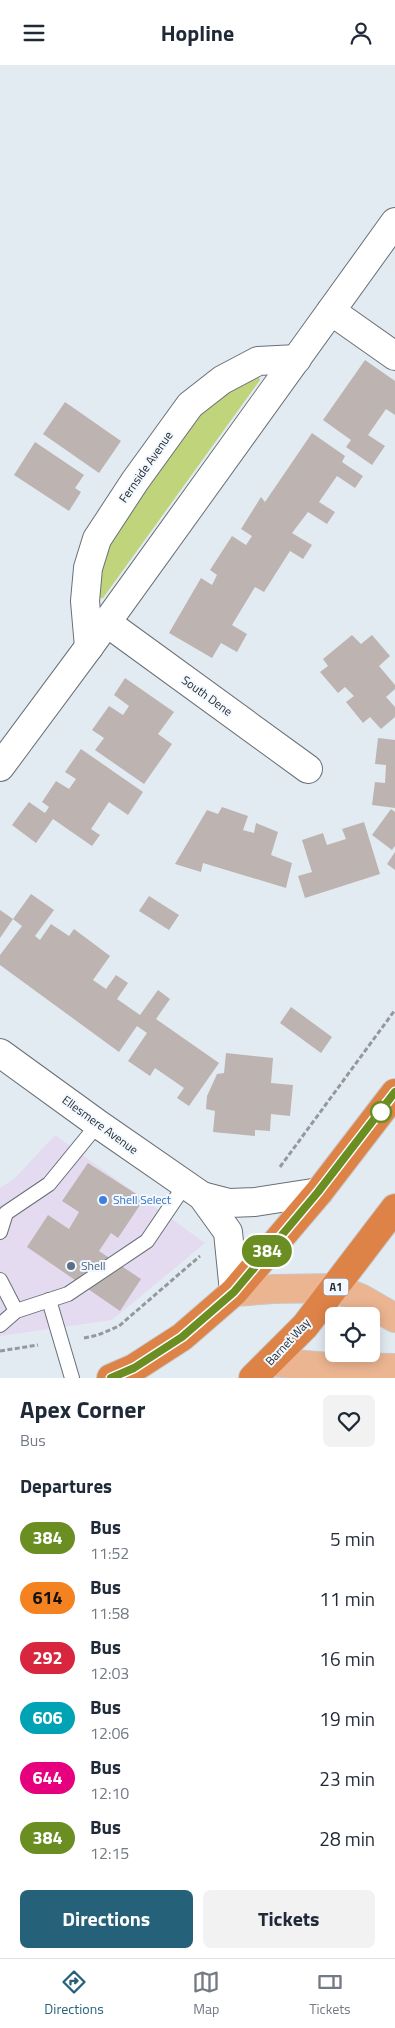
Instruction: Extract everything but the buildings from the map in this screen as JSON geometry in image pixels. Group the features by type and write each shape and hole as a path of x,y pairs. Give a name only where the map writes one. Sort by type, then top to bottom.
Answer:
{"highway":[{"path":"111,1378 134,1368 182,1337 234,1292 318,1192 395,1093"},
{"name":"Barnet Way","path":"263,1373 305,1326 395,1208"}],"main road":[{"path":"234,1292 335,1288 362,1299 395,1318"},
{"path":"263,1373 343,1373 395,1368"}],"street":[{"path":"0,767 89,647 395,222"},
{"path":"331,311 395,356"},
{"name":"Fernside Avenue","path":"89,647 85,601 88,568 97,539 146,465 190,405 222,379 258,361 297,359"},
{"name":"South Dene","path":"106,622 308,769"},
{"name":"Ellesmere Avenue","path":"0,1053 193,1191 228,1232 234,1292"},
{"name":"Ellesmere Avenue","path":"193,1191 229,1203 270,1201 318,1192"}],"lane":[{"path":"0,1232 6,1213 49,1184 98,1124"},
{"path":"0,1325 16,1311 68,1294 147,1241 193,1191"},
{"path":"0,1280 16,1311"},
{"path":"48,1300 72,1378"}],"path":[{"path":"277,1172 395,1010"},
{"path":"98,1335 119,1326 203,1253"},
{"path":"0,1351 34,1346"}],"shaded area":[{"path":"55,1135 205,1243 112,1320 0,1336 0,1188 14,1179"}],"green space":[{"path":"258,374 260,380 103,598 96,599 104,541 208,400"}],"bus line":[{"name":"384","path":"111,1378 134,1368 182,1337 234,1292 318,1192 371,1126 395,1092"}],"place":[{"name":"Shell Select","path":"103,1200"},
{"name":"Shell","path":"71,1266"}]}
